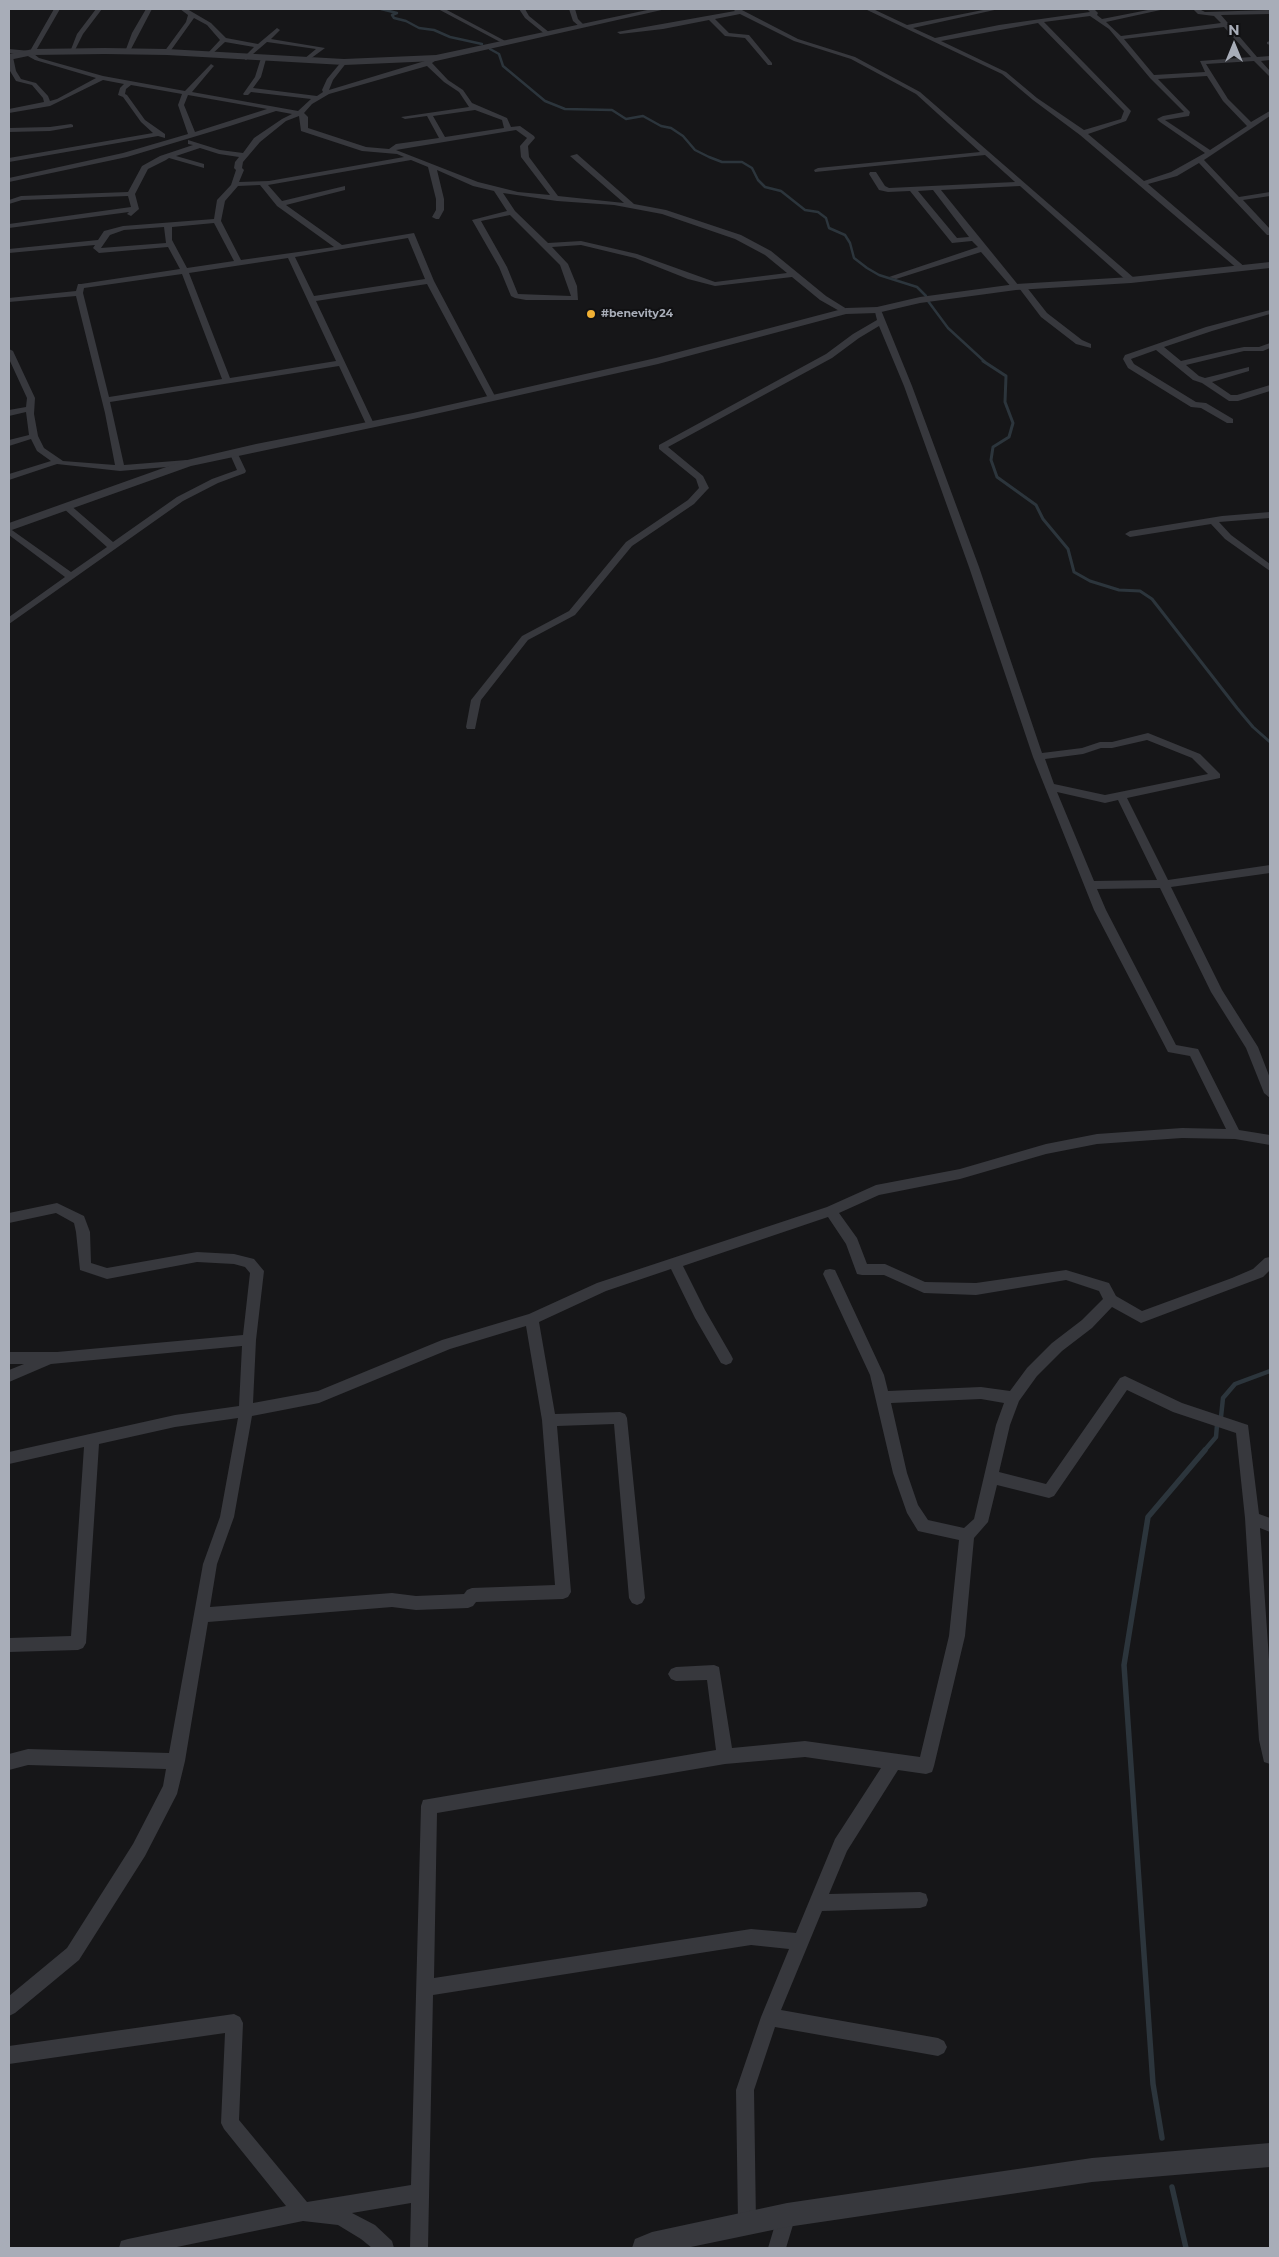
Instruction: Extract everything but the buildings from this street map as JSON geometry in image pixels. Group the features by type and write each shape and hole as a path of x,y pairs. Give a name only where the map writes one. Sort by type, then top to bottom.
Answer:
{"street":[{"path":"31,52 57,9"},
{"path":"72,51 80,34 99,9"},
{"path":"127,51 134,33 149,9"},
{"path":"183,9 215,28 224,40 260,46"},
{"path":"440,9 506,43"},
{"path":"522,9 527,17 548,34"},
{"path":"572,9 575,20 582,26"},
{"path":"239,263 216,221 221,200 235,184 240,170 238,168 239,162 243,155 265,133 300,113 317,98 327,93 432,61 662,9"},
{"path":"868,9 1004,73 1035,99 1084,132 1242,268"},
{"path":"908,27 996,9"},
{"path":"1131,9 1138,14"},
{"path":"1101,21 1162,9"},
{"path":"1196,9 1200,13 1216,14 1270,12"},
{"path":"620,32 712,19 738,10 796,40 853,58 918,93 1131,280"},
{"path":"936,40 1092,11 1093,16 1111,28 1152,77 1187,112 1187,115 1165,117 1161,119 1162,121 1209,154"},
{"path":"167,52 189,22 192,14"},
{"path":"1216,14 1223,25 1270,75"},
{"path":"712,19 727,35 747,36 770,64"},
{"path":"1039,21 1128,111 1124,120 1084,132"},
{"path":"1119,38 1223,25"},
{"path":"246,58 277,30"},
{"path":"210,54 224,40"},
{"path":"266,40 322,48 306,60"},
{"path":"48,105 46,98 34,84 18,80 13,71 9,55 31,52 127,51 344,62 432,61"},
{"path":"31,52 37,59 102,78 300,113 304,117 304,129 365,149 398,152 432,167 456,174 476,184 518,194 614,203 671,215 738,237 768,253 823,298 846,311"},
{"path":"1250,125 1225,100 1207,74 1202,62 1270,58"},
{"path":"237,102 250,90 258,77 263,59"},
{"path":"432,61 446,81 461,91 476,108 504,119 506,126 510,129"},
{"path":"327,93 327,85 344,62"},
{"path":"192,135 181,105 187,92 211,66"},
{"path":"1152,77 1207,74"},
{"path":"9,111 59,102 102,78"},
{"path":"131,82 123,88 121,95 125,96 143,121 170,142"},
{"path":"250,90 317,98"},
{"path":"9,180 124,155 228,125 276,108"},
{"path":"406,117 476,108"},
{"path":"1144,183 1174,174 1200,160 1270,113"},
{"path":"429,114 443,139"},
{"path":"9,130 71,126"},
{"path":"391,151 396,146 517,128 531,138 524,146 525,157 557,199"},
{"path":"21,177 12,159 158,134"},
{"path":"182,138 198,146 220,152 243,155"},
{"path":"135,209 131,194 145,168 168,156 198,146"},
{"path":"818,170 987,153"},
{"path":"168,156 201,166"},
{"path":"574,156 633,207"},
{"path":"235,184 263,184 410,158"},
{"path":"1200,160 1270,233"},
{"path":"432,167 440,199 440,210 436,217"},
{"path":"873,174 885,190 1023,184"},
{"path":"263,184 280,204 341,248"},
{"path":"280,204 342,188"},
{"path":"497,189 512,212 564,264 573,286 575,298 526,298 514,296 503,267 476,220 512,212"},
{"path":"912,189 955,241 974,238"},
{"path":"936,189 974,238 1044,315 1079,342 1088,346"},
{"path":"9,202 30,198 131,194"},
{"path":"1238,199 1270,194"},
{"path":"9,226 135,209"},
{"path":"133,227 129,215 135,209"},
{"path":"170,245 98,250 97,248 107,234 114,230 216,221"},
{"path":"168,224 170,245 184,270 227,380"},
{"path":"120,468 79,293 81,286 291,256 411,235 430,280 492,398"},
{"path":"9,251 100,242"},
{"path":"547,245 581,243 600,247 637,256 715,284 794,274"},
{"path":"893,277 946,262 973,250 984,249"},
{"path":"291,256 370,424"},
{"path":"9,527 187,463 492,398 698,351 846,311 877,310 920,300 1019,287 1131,280 1270,264"},
{"path":"312,300 430,280"},
{"path":"9,300 79,293"},
{"path":"877,310 908,386 974,567 1038,757 1100,910 1172,1049 1194,1052 1235,1134"},
{"path":"1230,421 1203,405 1194,405 1127,362 1128,357 1209,329 1270,312"},
{"path":"470,727 476,700 525,638 572,613 629,544 691,502 704,488 700,478 662,447 829,356 856,336 882,321"},
{"path":"1181,364 1224,353 1270,346"},
{"path":"1158,347 1196,378 1205,381 1229,398 1238,398 1270,388"},
{"path":"9,353 18,380 30,398 30,414 34,436 40,449 59,461"},
{"path":"105,400 342,363"},
{"path":"1205,381 1246,369"},
{"path":"9,413 31,408"},
{"path":"9,443 34,436"},
{"path":"9,621 180,499 242,471 233,452"},
{"path":"9,477 59,461 120,468 187,463"},
{"path":"66,506 112,546"},
{"path":"1130,534 1214,522 1222,519 1270,515"},
{"path":"1214,522 1228,537 1270,568"},
{"path":"9,531 70,577"},
{"path":"1038,757 1083,751 1100,745 1112,746 1148,736 1160,739 1196,756 1216,776 1104,799 1050,787"},
{"path":"1121,796 1217,992 1252,1047 1270,1093"},
{"path":"1090,885 1164,884 1270,869"},
{"path":"9,1458 175,1421 319,1398 447,1344 532,1319 602,1287 831,1211 876,1190 960,1174 1046,1149 1097,1140 1182,1133 1235,1134 1270,1140"},
{"path":"9,1218 57,1208 79,1220 83,1232 85,1266 107,1274 197,1256 234,1259 249,1263 257,1271 249,1340 246,1411 227,1516 210,1564 203,1615 190,1677 171,1788 139,1850 73,1954 9,2007"},
{"path":"831,1211 852,1242 862,1270 885,1269 924,1287 976,1289 1066,1275 1104,1287 1111,1300 1141,1317 1237,1282 1258,1273 1270,1262"},
{"path":"675,1263 700,1314 726,1359"},
{"path":"830,1274 877,1375 900,1473 912,1508 923,1526 967,1535"},
{"path":"419,2248 429,1806 725,1756 805,1749 926,1766 957,1636 967,1535 981,1522 1003,1425 1013,1398 1032,1372 1057,1347 1087,1324 1111,1300"},
{"path":"203,1615 392,1600 416,1603 468,1601 472,1595 563,1592 550,1420 532,1319"},
{"path":"9,1358 57,1358 249,1340"},
{"path":"9,1376 57,1358"},
{"path":"992,1478 1049,1491 1125,1382 1178,1408 1242,1429 1252,1518 1267,1740 1270,1756"},
{"path":"883,1398 981,1393 1013,1398"},
{"path":"550,1420 620,1418 637,1598"},
{"path":"9,1645 78,1643 92,1439"},
{"path":"1252,1518 1270,1525"},
{"path":"676,1674 714,1672 725,1756"},
{"path":"9,1762 28,1757 177,1761"},
{"path":"747,2222 745,2090 770,2017 841,1845 894,1762"},
{"path":"817,1903 920,1900"},
{"path":"426,1988 751,1937 801,1942"},
{"path":"770,2017 938,2047"},
{"path":"9,2055 234,2023 230,2124 303,2212 338,2216 354,2223 368,2232 385,2248"},
{"path":"644,2248 652,2244 747,2222 788,2215 1092,2170 1270,2155"},
{"path":"128,2248 303,2212 421,2192"},
{"path":"777,2248 788,2215"}],"waterway":[{"path":"381,9 397,13 392,15 394,18 406,21 419,28 434,30 450,37 482,44"},
{"path":"490,49 499,54 503,66 545,101 565,109 612,110 626,119 643,116 661,126 671,128 683,136 695,150 709,157 722,162 742,162 752,168 758,180 765,187 781,191 805,210 818,212 826,218 829,228 845,235 850,243 854,258 867,268 879,275 917,287 926,296"},
{"path":"928,301 948,328 985,362"},
{"path":"983,361 1006,376 1005,402 1013,423 1009,437 993,447 991,460 997,477 1036,505 1043,519 1068,549 1074,572 1090,581 1119,590 1140,591 1152,599 1237,708 1253,727 1270,742"},
{"path":"1221,1417 1223,1398 1235,1384 1270,1371"},
{"path":"1204,1451 1216,1437 1217,1425"},
{"path":"1162,2138 1153,2084 1124,1665 1148,1517 1205,1450"},
{"path":"1172,2187 1186,2248"}],"place":[{"name":"#benevity24","path":"591,314"}]}
